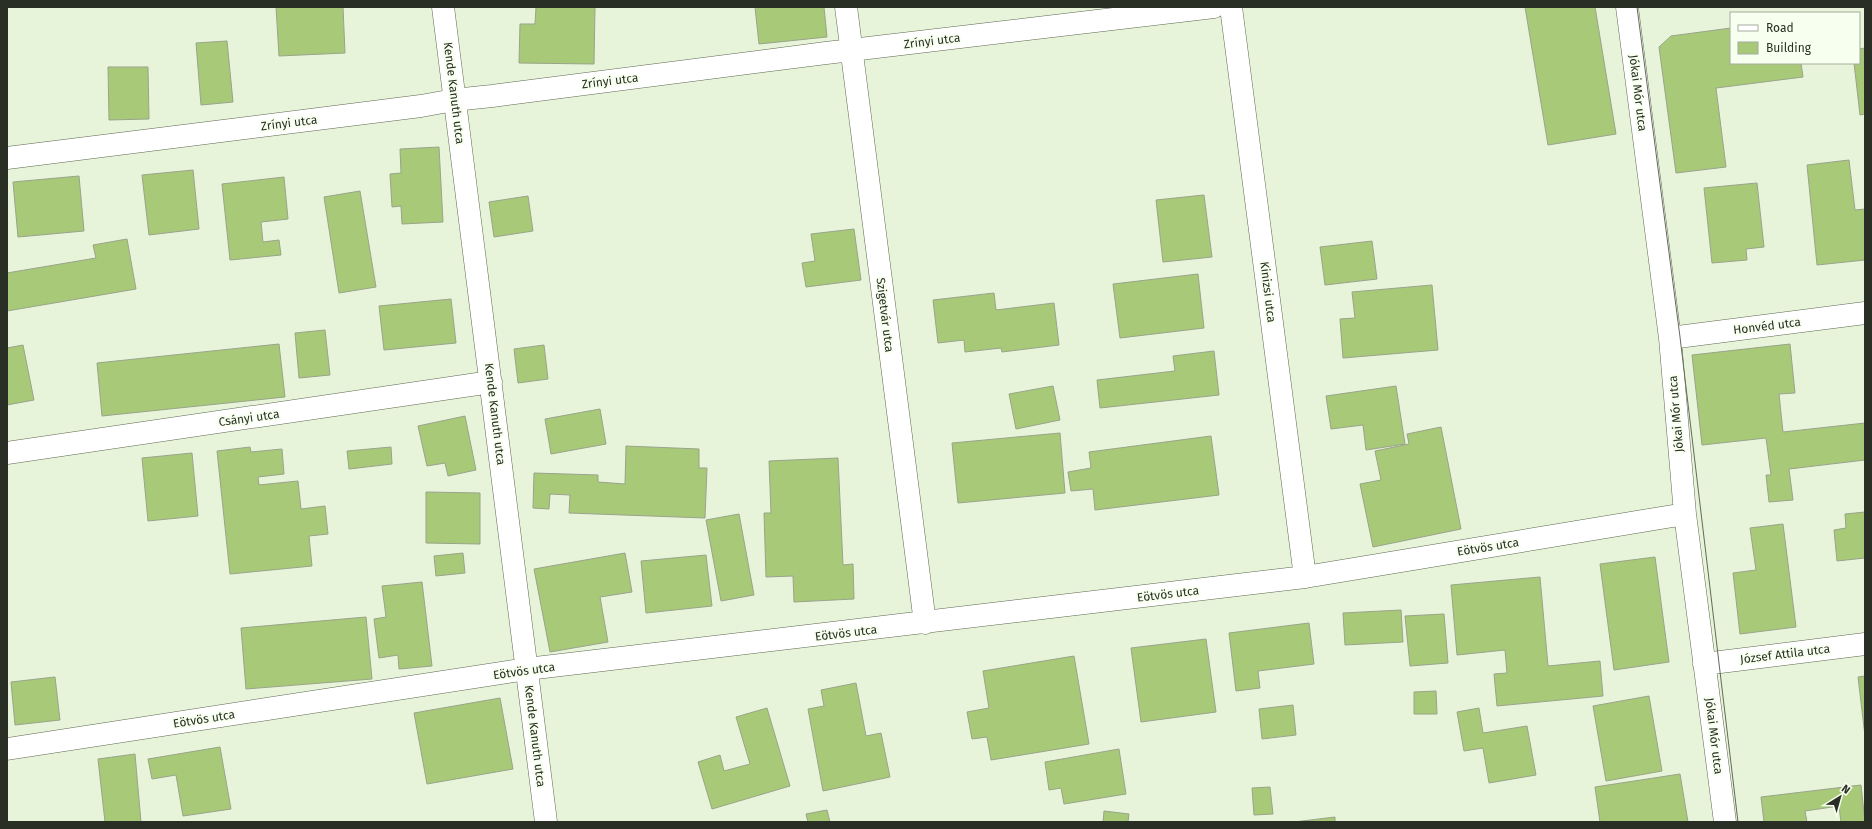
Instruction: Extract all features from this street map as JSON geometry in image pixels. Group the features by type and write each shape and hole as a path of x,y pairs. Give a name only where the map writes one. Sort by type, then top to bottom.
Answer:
{"street":[{"name":"Kende Kanuth utca","path":"443,7 546,822"},
{"name":"Szigetvár utca","path":"846,7 925,623"},
{"name":"Zrínyi utca","path":"7,158 421,106 454,100 1214,7"},
{"name":"Kinizsi utca","path":"1231,7 1305,578"},
{"name":"Jókai Mór utca","path":"1627,7 1670,338 1684,514 1725,822"},
{"name":"Honvéd utca","path":"1670,338 1865,314"},
{"name":"Csányi utca","path":"7,453 491,382"},
{"name":"Eötvös utca","path":"7,749 527,669 1305,578 1684,514"},
{"name":"József Attila utca","path":"1704,664 1865,644"}],"building":[{"path":"276,7 343,7 345,53 279,56"},
{"path":"536,7 595,7 594,64 519,63 520,24 535,24"},
{"path":"755,7 824,7 827,37 759,44"},
{"path":"1525,7 1595,7 1616,134 1548,145"},
{"path":"1730,28 1730,64 1801,64 1803,77 1716,88 1726,167 1676,173 1659,47 1671,36"},
{"path":"227,41 233,102 201,105 196,43"},
{"path":"1865,48 1865,114 1860,115 1854,64 1860,64 1860,49"},
{"path":"108,67 148,67 149,119 109,120"},
{"path":"439,147 443,222 402,224 401,206 392,207 390,174 401,173 400,149"},
{"path":"1849,160 1855,210 1865,209 1865,260 1817,265 1807,165"},
{"path":"193,170 199,229 149,235 142,175"},
{"path":"79,176 84,231 18,237 13,182"},
{"path":"284,177 288,219 261,222 263,242 279,240 281,255 230,260 222,184"},
{"path":"1757,183 1764,247 1746,249 1747,260 1712,263 1704,188"},
{"path":"360,191 376,287 339,293 324,197"},
{"path":"1204,195 1212,257 1163,262 1156,200"},
{"path":"528,196 533,231 494,237 489,202"},
{"path":"854,229 861,280 806,287 802,263 815,261 811,234"},
{"path":"127,239 136,289 7,311 7,273 96,258 93,245"},
{"path":"1372,241 1377,279 1325,285 1320,247"},
{"path":"1198,274 1204,328 1120,338 1113,284"},
{"path":"1432,285 1438,350 1343,358 1340,319 1355,318 1352,292"},
{"path":"994,293 996,310 1054,303 1059,345 1002,352 1001,348 965,352 964,340 938,343 933,300"},
{"path":"451,299 456,343 384,350 379,306"},
{"path":"325,330 330,375 299,378 295,333"},
{"path":"279,344 285,397 102,416 97,363"},
{"path":"1790,344 1795,393 1779,394 1783,432 1865,423 1865,460 1789,469 1793,500 1769,502 1766,475 1771,475 1766,438 1702,445 1692,355"},
{"path":"23,345 34,400 7,405 7,348"},
{"path":"544,345 548,379 518,383 514,349"},
{"path":"1214,351 1219,395 1100,408 1097,380 1175,371 1173,356"},
{"path":"1053,386 1060,420 1016,429 1009,394"},
{"path":"1396,386 1405,444 1366,450 1363,425 1331,429 1326,396"},
{"path":"600,409 606,444 551,454 545,419"},
{"path":"465,416 476,470 448,476 445,463 427,466 418,426"},
{"path":"1441,427 1461,529 1373,547 1360,484 1381,480 1375,451 1409,444 1407,434"},
{"path":"1060,433 1065,493 958,503 952,443"},
{"path":"1211,436 1219,495 1095,510 1093,489 1071,491 1068,472 1091,468 1089,452"},
{"path":"626,446 699,449 699,468 707,468 705,518 569,513 570,495 550,494 549,509 533,508 534,473 598,475 598,482 625,484"},
{"path":"250,447 251,452 282,449 284,474 258,477 259,485 298,481 301,509 325,506 328,534 309,536 312,566 230,574 217,451"},
{"path":"391,447 392,464 349,469 347,451"},
{"path":"192,453 198,516 148,521 142,458"},
{"path":"838,458 843,565 853,564 854,599 794,602 793,576 766,577 764,513 771,513 769,461"},
{"path":"426,492 480,493 480,544 426,543"},
{"path":"1865,512 1865,558 1837,561 1834,530 1846,528 1845,514"},
{"path":"739,514 754,595 721,601 706,520"},
{"path":"1783,524 1796,627 1740,634 1733,573 1756,570 1750,528"},
{"path":"463,553 465,573 436,576 434,556"},
{"path":"625,553 632,592 600,597 608,642 550,652 534,569"},
{"path":"706,555 712,606 646,613 641,561"},
{"path":"1655,557 1669,662 1614,670 1600,564"},
{"path":"1540,577 1548,666 1600,661 1603,696 1497,706 1494,674 1507,673 1505,650 1457,655 1451,585"},
{"path":"422,582 432,666 399,669 398,655 379,658 374,619 386,617 382,586"},
{"path":"1401,610 1403,642 1345,645 1343,613"},
{"path":"1444,614 1448,663 1410,666 1405,616"},
{"path":"366,617 372,679 246,689 241,628"},
{"path":"1309,623 1314,664 1258,671 1260,688 1236,691 1229,633"},
{"path":"1206,639 1216,712 1141,722 1131,648"},
{"path":"1074,656 1089,744 991,760 987,737 972,739 967,712 989,708 983,671"},
{"path":"1865,676 1865,736 1858,677"},
{"path":"55,677 60,720 15,725 11,682"},
{"path":"856,683 866,736 881,733 890,777 823,791 808,709 824,706 821,690"},
{"path":"1436,691 1437,714 1414,714 1414,692"},
{"path":"1649,696 1662,771 1606,781 1593,706"},
{"path":"500,698 513,769 427,784 414,713"},
{"path":"1293,705 1296,735 1262,739 1259,709"},
{"path":"767,708 790,786 712,809 698,762 720,755 724,771 750,764 736,717"},
{"path":"1479,708 1483,733 1527,726 1536,775 1489,783 1483,748 1464,751 1457,712"},
{"path":"220,747 231,809 183,816 176,775 152,779 148,759"},
{"path":"1119,749 1126,794 1064,804 1061,788 1049,790 1045,762"},
{"path":"135,754 141,822 105,822 98,759"},
{"path":"1680,774 1688,822 1600,822 1595,787"},
{"path":"1861,785 1865,822 1841,822 1839,806 1805,811 1807,822 1764,822 1761,797"},
{"path":"1270,787 1273,814 1254,815 1252,788"},
{"path":"827,810 830,822 808,822 806,814"},
{"path":"1104,811 1129,814 1128,822 1103,822"},
{"path":"1335,817 1335,822 1294,822"}],"tram line":[{"path":"1637,7 1680,337 1738,822"}]}
